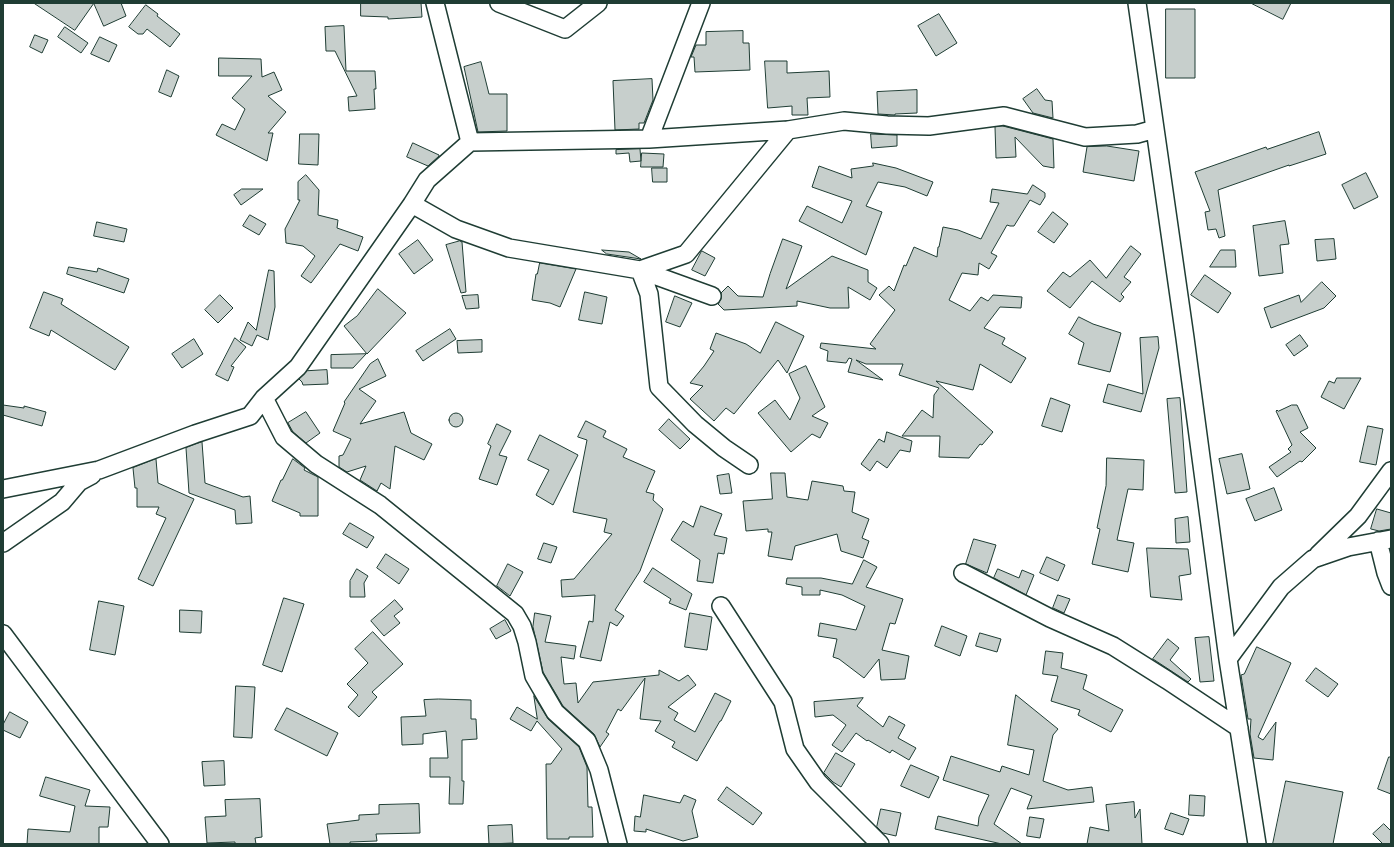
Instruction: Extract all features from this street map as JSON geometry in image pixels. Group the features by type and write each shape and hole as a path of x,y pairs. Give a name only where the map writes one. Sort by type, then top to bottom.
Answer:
{"street":[{"path":"435,3 470,142"},
{"path":"499,3 565,29 598,3"},
{"path":"649,138 700,3"},
{"path":"1137,3 1186,346 1228,659 1257,844"},
{"path":"3,489 99,470 195,434 250,416 264,398 298,367 412,204 426,180 470,142 649,138 788,130 844,121 887,125 929,126 1004,116 1085,137 1137,134 1155,129"},
{"path":"640,270 686,254 788,130"},
{"path":"412,204 456,229 509,248 640,270 712,296"},
{"path":"640,270 649,294 659,387 695,424 724,448 749,465"},
{"path":"264,398 284,437 316,464 380,505 515,614 522,626 527,642 534,676 555,712 587,741 599,770 618,844"},
{"path":"3,543 62,502 79,482 99,470"},
{"path":"1228,659 1281,588 1358,516 1391,471"},
{"path":"1313,559 1348,547 1385,540 1386,573 1391,586"},
{"path":"963,573 1050,618 1113,646 1239,728"},
{"path":"721,606 783,702 795,749 818,782 880,844"},
{"path":"3,634 160,844"}],"building":[{"path":"34,3 94,3 75,30"},
{"path":"94,3 121,3 126,16 104,26"},
{"path":"361,3 421,3 422,17 388,19 388,17 361,16"},
{"path":"1251,3 1291,3 1283,19"},
{"path":"146,5 158,14 157,16 180,34 170,47 147,29 143,34 138,34 129,27"},
{"path":"1166,9 1195,9 1195,78 1166,78"},
{"path":"939,14 957,43 936,56 918,26"},
{"path":"344,26 346,71 375,71 375,109 349,111 348,97 357,96 335,51 326,51 325,27"},
{"path":"65,27 88,43 81,53 58,37"},
{"path":"743,31 743,43 749,43 750,70 695,72 694,57 691,57 696,45 706,45 706,32"},
{"path":"35,35 48,40 42,53 30,47"},
{"path":"100,37 117,45 109,62 91,54"},
{"path":"219,58 261,59 262,77 274,72 282,90 268,96 286,112 268,133 273,133 267,161 216,135 222,124 235,130 245,109 232,98 252,76 219,76"},
{"path":"765,61 787,61 787,73 829,71 830,97 807,98 808,115 792,115 792,106 768,108"},
{"path":"481,62 489,94 507,94 507,131 478,132 464,67"},
{"path":"167,70 179,76 171,97 159,92"},
{"path":"652,79 653,100 644,123 639,123 639,129 615,130 613,81"},
{"path":"1037,89 1045,100 1052,101 1053,118 1033,113 1023,99"},
{"path":"917,90 917,113 895,115 878,114 877,92"},
{"path":"1003,126 1053,139 1054,168 1043,166 1015,137 1016,157 996,158 995,127"},
{"path":"1319,132 1326,154 1289,165 1218,190 1225,236 1219,238 1216,229 1208,230 1205,212 1210,211 1195,172 1266,147 1267,149"},
{"path":"300,134 319,134 318,165 299,164"},
{"path":"871,134 897,135 897,146 872,148"},
{"path":"413,143 439,156 428,166 407,157"},
{"path":"1107,146 1139,151 1134,181 1083,172 1087,147"},
{"path":"640,149 641,161 630,162 629,153 616,154 616,150"},
{"path":"642,153 664,154 663,167 641,167"},
{"path":"873,163 896,168 933,182 927,196 905,187 878,182 866,206 882,212 866,255 799,221 807,206 842,223 852,201 812,187 819,166 852,178 851,169 873,166"},
{"path":"652,168 667,168 667,182 653,182"},
{"path":"1366,173 1378,197 1354,209 1342,185"},
{"path":"306,175 319,190 318,215 338,220 337,228 363,237 358,251 340,244 311,283 301,276 315,256 303,246 286,243 285,229 300,200 298,200 298,182"},
{"path":"1033,185 1045,193 1045,197 1040,205 1030,200 1014,226 1007,225 991,253 997,256 989,269 979,263 978,275 962,273 949,300 970,311 981,297 988,301 993,295 1022,297 1021,308 1000,307 984,328 1005,338 1002,344 1026,358 1011,383 980,364 973,390 936,381 993,432 982,445 980,444 969,458 939,457 940,436 902,436 922,410 933,418 934,395 939,388 899,375 903,364 866,364 856,360 883,380 848,372 852,359 849,358 846,363 827,361 828,351 820,348 821,343 876,349 870,344 895,310 879,295 889,286 894,291 904,265 906,266 914,247 937,257 943,227 958,230 981,239 999,203 990,202 992,189 1027,194"},
{"path":"242,189 263,189 241,205 234,195"},
{"path":"1053,212 1068,224 1054,243 1038,232"},
{"path":"250,215 266,224 259,235 243,226"},
{"path":"1285,221 1289,244 1280,245 1283,273 1259,276 1253,226"},
{"path":"97,222 127,229 124,242 94,236"},
{"path":"783,239 802,246 786,289 832,256 868,270 868,282 877,288 870,300 848,287 849,308 830,308 797,301 797,306 724,310 718,304 721,299 721,293 728,286 738,296 763,297"},
{"path":"1334,239 1336,259 1317,261 1315,240"},
{"path":"418,240 433,260 414,274 399,254"},
{"path":"460,241 462,242 466,292 461,293 446,245"},
{"path":"1131,246 1141,254 1124,277 1131,282 1121,294 1124,297 1120,302 1092,281 1070,308 1047,291 1063,272 1070,277 1090,260 1106,278"},
{"path":"602,250 629,252 641,259 607,254"},
{"path":"1221,250 1235,250 1236,267 1210,267"},
{"path":"702,251 715,258 705,276 692,270"},
{"path":"540,263 576,269 560,307 550,303 532,300 536,274"},
{"path":"69,267 97,272 98,268 129,279 124,293 67,274"},
{"path":"269,270 274,271 275,307 268,340 257,335 252,346 240,340 248,322 256,330"},
{"path":"1205,275 1231,293 1218,313 1191,295"},
{"path":"1322,282 1336,296 1324,308 1271,328 1264,308 1299,295 1301,302"},
{"path":"378,289 406,313 367,354 344,326 357,316"},
{"path":"44,292 63,299 61,304 129,347 115,370 51,330 49,336 30,328"},
{"path":"585,292 607,297 602,324 579,320"},
{"path":"220,295 233,308 218,323 205,310"},
{"path":"478,295 479,308 466,309 462,296"},
{"path":"675,296 692,303 680,327 666,322"},
{"path":"1079,317 1093,324 1121,333 1110,372 1078,364 1084,343 1069,334"},
{"path":"776,322 804,336 787,373 778,360 734,414 726,408 714,421 690,399 703,386 690,383 714,351 710,349 716,333 746,344 760,353"},
{"path":"450,329 456,339 423,361 416,351"},
{"path":"1300,335 1308,346 1294,356 1286,345"},
{"path":"1158,337 1159,348 1141,412 1103,402 1108,384 1143,394 1140,338"},
{"path":"235,338 246,347 231,366 234,367 228,381 216,375"},
{"path":"194,339 203,354 182,368 172,354"},
{"path":"482,340 482,352 458,353 457,341"},
{"path":"366,354 353,368 331,368 331,355"},
{"path":"378,359 386,376 359,389 376,401 360,424 404,412 411,433 432,444 424,460 395,446 390,489 381,483 377,491 360,480 366,466 347,472 339,467 339,456 343,455 351,439 333,431 345,403 344,402 370,364"},
{"path":"806,366 825,407 812,416 828,423 820,438 812,434 791,452 758,413 775,400 790,420 800,398 789,374"},
{"path":"327,370 328,384 303,385 299,379 307,371"},
{"path":"1337,378 1361,378 1344,409 1321,397 1329,381 1334,383"},
{"path":"1051,398 1070,405 1062,432 1042,426"},
{"path":"1180,398 1187,492 1175,493 1167,399"},
{"path":"3,405 24,408 24,406 46,412 42,426 3,415"},
{"path":"1292,405 1297,405 1308,428 1300,432 1316,448 1302,462 1300,461 1277,477 1269,467 1291,452 1288,449 1292,445 1276,411"},
{"path":"306,412 320,433 306,443 293,432 288,423"},
{"path":"453,413 459,413 463,417 463,423 459,427 453,427 449,423 449,417"},
{"path":"669,419 690,439 680,449 659,430"},
{"path":"586,421 606,431 603,437 627,449 623,457 655,471 646,492 654,494 653,500 663,509 640,571 615,610 624,616 617,626 610,622 601,661 580,657 589,621 593,622 595,595 562,597 561,580 574,579 612,534 604,532 607,519 573,512 587,440 578,437"},
{"path":"497,424 511,431 499,455 507,457 497,485 479,479 491,446 488,444"},
{"path":"1368,426 1383,429 1376,465 1360,462"},
{"path":"887,432 912,441 910,452 900,450 887,468 877,461 870,471 861,464 879,439 884,442"},
{"path":"540,435 578,455 553,505 536,495 549,470 528,460"},
{"path":"202,442 205,483 243,497 250,496 252,523 236,524 235,510 189,493 186,448"},
{"path":"1242,454 1250,489 1227,494 1219,459"},
{"path":"1107,458 1144,460 1143,490 1128,489 1117,540 1134,543 1128,572 1092,564 1100,529 1097,528 1106,486"},
{"path":"156,459 158,483 194,499 153,586 138,579 166,518 156,514 159,507 137,507 137,488 135,488 133,468"},
{"path":"293,459 305,468 304,470 318,477 318,516 300,516 300,513 272,501 281,480"},
{"path":"771,473 785,473 787,497 808,500 812,481 843,486 844,491 855,492 852,512 869,519 862,538 869,541 863,558 841,551 837,534 795,546 792,560 768,556 772,532 768,532 768,529 746,531 743,501 772,499"},
{"path":"729,474 732,493 720,494 717,476"},
{"path":"1274,488 1282,510 1255,521 1246,499"},
{"path":"701,506 722,514 714,535 727,538 724,554 718,553 713,583 697,581 700,560 671,540 683,521 693,527"},
{"path":"1377,509 1391,513 1391,529 1379,531 1371,529"},
{"path":"1188,517 1190,542 1176,543 1175,519"},
{"path":"350,523 374,537 367,548 343,534"},
{"path":"974,539 996,545 987,573 966,564"},
{"path":"544,543 557,547 551,563 538,559"},
{"path":"1147,548 1188,549 1191,574 1179,576 1182,600 1151,597"},
{"path":"386,554 409,569 399,584 377,568"},
{"path":"1047,557 1065,565 1058,581 1040,573"},
{"path":"864,560 877,567 866,587 903,599 895,624 890,623 882,650 909,656 905,679 881,680 879,659 864,678 839,659 833,657 837,639 818,636 820,623 856,630 865,606 842,595 820,590 820,595 802,595 802,587 786,584 787,578 821,578 852,584"},
{"path":"508,564 523,572 510,596 497,586"},
{"path":"653,568 692,594 686,610 669,603 671,599 644,582"},
{"path":"357,569 368,576 364,583 365,597 350,597 350,581"},
{"path":"998,569 1019,578 1022,570 1034,575 1026,595 994,578"},
{"path":"1058,595 1070,599 1064,613 1053,608"},
{"path":"284,598 304,604 282,672 263,665"},
{"path":"395,600 403,609 394,616 400,623 384,636 371,621"},
{"path":"99,601 124,606 115,655 90,650"},
{"path":"180,610 202,611 201,633 180,632"},
{"path":"535,613 551,616 545,642 576,646 574,659 561,657 564,684 576,683 578,703 593,682 659,675 659,670 679,681 688,675 696,685 668,707 678,713 674,720 695,732 715,693 731,701 697,761 672,747 675,742 655,731 661,721 640,719 645,678 621,711 618,709 606,732 609,734 600,747 594,734 563,706 543,672 533,627"},
{"path":"690,613 712,617 707,650 685,647"},
{"path":"505,620 511,631 496,639 490,629"},
{"path":"942,626 967,636 960,656 935,646"},
{"path":"373,632 403,664 372,692 377,697 359,717 348,707 358,695 347,684 368,663 355,649"},
{"path":"980,633 1001,639 997,652 976,646"},
{"path":"1209,637 1214,681 1200,682 1195,638"},
{"path":"1168,639 1179,648 1170,660 1191,679 1188,682 1153,659"},
{"path":"1257,647 1291,663 1258,737 1263,740 1276,722 1273,760 1254,758 1250,734 1251,719 1248,719 1241,675 1244,674"},
{"path":"1046,651 1063,653 1061,668 1087,675 1083,689 1123,710 1111,732 1078,715 1080,710 1051,701 1058,676 1043,674"},
{"path":"1316,668 1338,684 1328,697 1306,681"},
{"path":"236,686 255,687 252,738 234,737"},
{"path":"1016,695 1058,729 1053,735 1043,781 1068,790 1092,787 1094,802 1027,809 1032,796 1011,788 994,824 1022,844 1002,844 935,829 938,816 978,826 979,817 989,795 943,780 951,756 1000,772 1002,766 1029,775 1034,750 1008,745"},
{"path":"534,696 548,719 579,747 587,767 588,807 592,807 593,837 547,839 546,764 551,764 562,749 537,721 531,731 510,719 517,707 537,719"},
{"path":"863,698 857,706 883,727 889,716 905,725 898,738 916,748 909,760 892,750 890,753 868,740 867,741 856,733 842,752 832,745 846,725 833,715 815,717 814,702"},
{"path":"424,700 471,700 471,719 476,719 477,739 462,740 462,781 464,781 463,804 449,804 450,777 430,777 430,758 448,758 446,731 423,734 423,744 402,745 401,717 426,716"},
{"path":"287,708 338,733 327,756 275,730"},
{"path":"10,712 28,722 20,738 3,730 3,725"},
{"path":"836,753 855,764 841,787 833,782 824,773"},
{"path":"1389,757 1391,757 1391,794 1378,789"},
{"path":"224,761 225,785 204,786 202,762"},
{"path":"911,765 939,777 929,798 901,786"},
{"path":"46,777 90,790 85,806 110,807 108,827 99,827 99,844 27,844 28,829 70,832 75,806 40,796"},
{"path":"1286,781 1343,792 1333,844 1273,844"},
{"path":"727,787 762,813 753,825 718,800"},
{"path":"644,795 680,803 684,795 696,800 692,811 698,837 683,841 646,829 646,832 634,831 635,816 640,817"},
{"path":"1190,795 1205,796 1204,816 1189,815"},
{"path":"260,799 262,837 255,838 256,844 235,844 235,842 207,843 205,817 226,816 225,800"},
{"path":"1134,802 1135,818 1140,809 1142,844 1087,844 1090,827 1109,831 1106,805"},
{"path":"419,804 420,833 376,834 377,841 350,842 350,844 330,844 327,824 359,820 359,815 379,814 379,805"},
{"path":"881,809 901,813 896,836 883,833 877,827"},
{"path":"1171,813 1189,819 1183,835 1165,829"},
{"path":"1030,817 1044,819 1040,838 1027,836"},
{"path":"1384,824 1391,831 1391,844 1383,844 1373,834"},
{"path":"512,825 513,843 489,844 488,826"}]}
